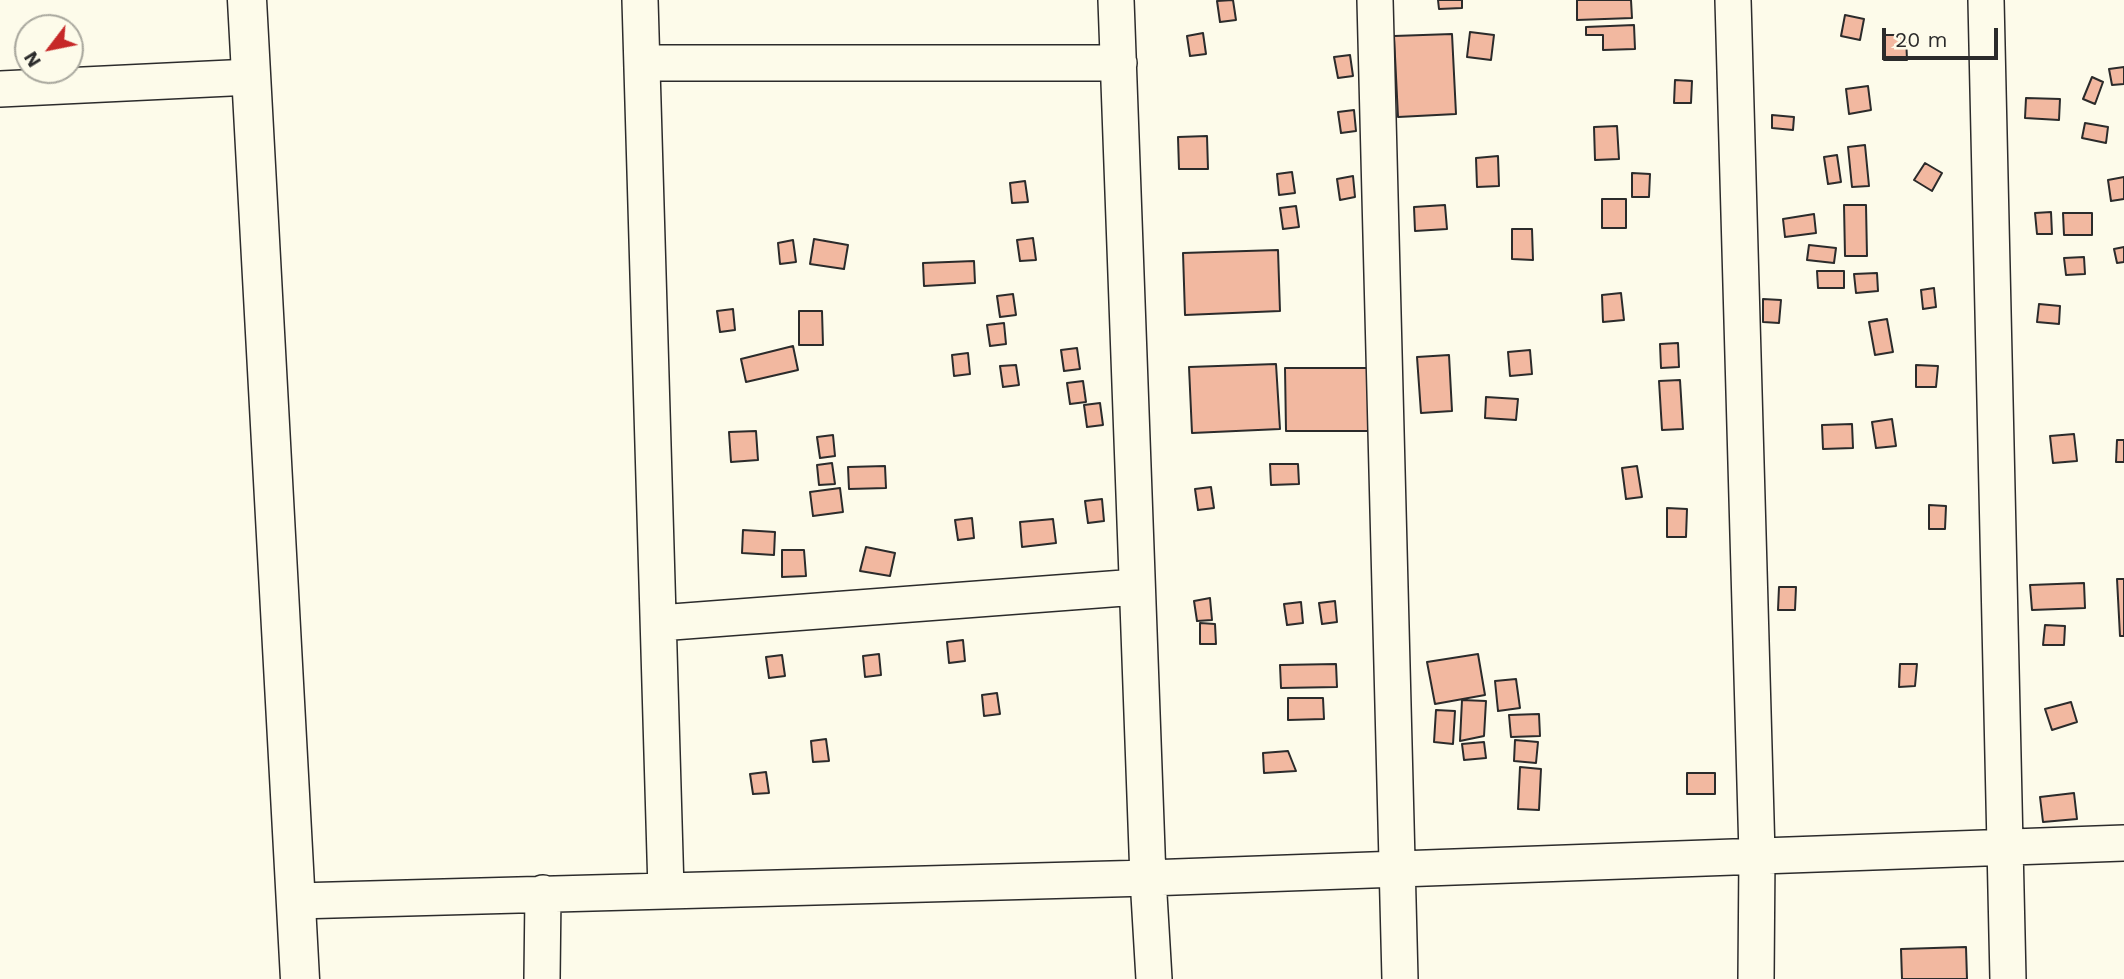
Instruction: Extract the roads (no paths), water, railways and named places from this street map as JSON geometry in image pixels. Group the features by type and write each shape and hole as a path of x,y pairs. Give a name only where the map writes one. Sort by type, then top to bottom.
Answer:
{"street":[{"path":"247,0 300,979"},
{"path":"640,0 666,890"},
{"path":"1116,0 1154,979"},
{"path":"1375,0 1400,979"},
{"path":"1733,0 1757,854 1756,979"},
{"path":"1986,0 2008,979"},
{"path":"642,63 1119,63"},
{"path":"0,89 251,77"},
{"path":"659,623 1137,587"},
{"path":"296,901 1148,878 1757,854 2124,843"},
{"path":"542,979 543,893"}]}
